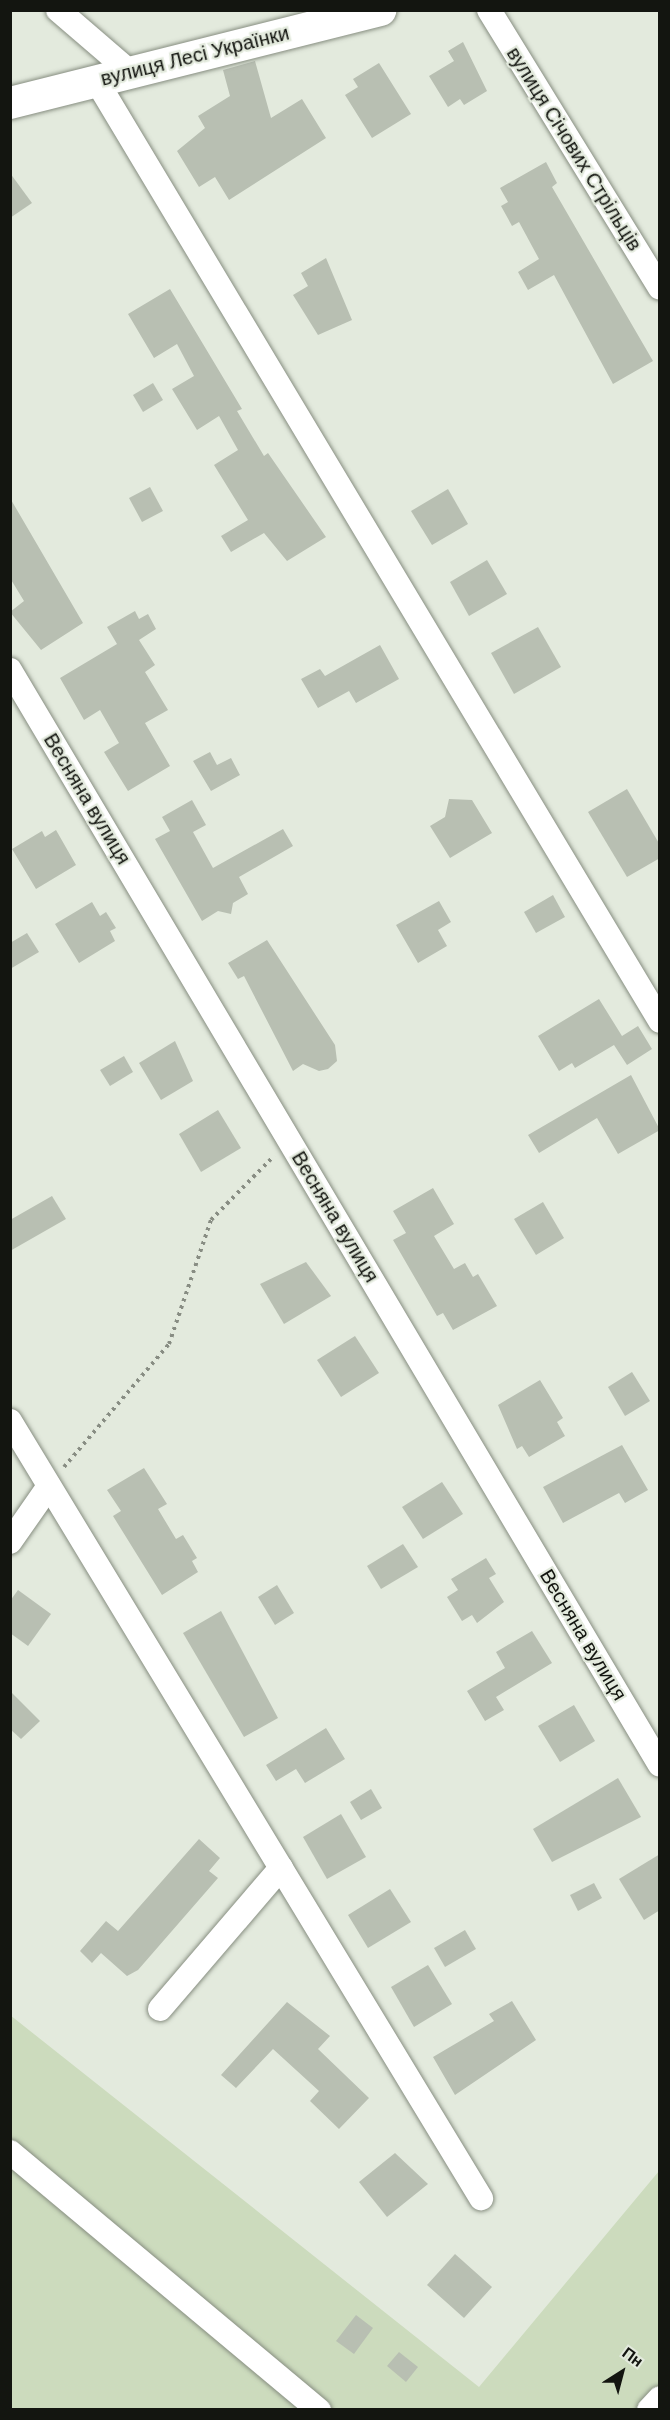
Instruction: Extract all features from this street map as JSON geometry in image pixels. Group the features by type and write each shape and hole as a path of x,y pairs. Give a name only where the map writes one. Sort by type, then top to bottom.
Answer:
{"street":[{"path":"58,10 130,72"},
{"name":"вулиця Лесі Українки","path":"10,103 380,10"},
{"name":"вулиця Січових Стрільців","path":"489,10 660,288"},
{"path":"96,80 660,1021"},
{"name":"Весняна вулиця","path":"10,670 660,1765"},
{"path":"10,1421 481,2198"},
{"path":"10,1542 49,1486"},
{"path":"160,2009 281,1868"},
{"path":"10,2152 319,2409"},
{"path":"650,2409 660,2398"}],"path":[{"path":"49,1486 169,1344 211,1220 289,1140"}],"green space":[{"path":"10,2015 479,2387 659,2171 659,2409 11,2409"}],"building":[{"path":"463,42 487,91 464,105 460,99 448,107 429,76 454,61 448,51"},
{"path":"255,61 271,118 302,99 326,138 229,200 215,177 199,187 177,151 205,128 198,116 230,96 223,70"},
{"path":"379,63 411,114 372,138 345,95 358,87 353,79"},
{"path":"546,162 557,183 552,187 653,361 613,384 554,275 528,290 518,272 539,259 519,222 512,226 501,206 508,202 500,188"},
{"path":"10,173 32,203 10,218"},
{"path":"326,258 352,320 318,335 293,295 308,286 301,273"},
{"path":"170,289 242,409 237,411 264,456 268,453 326,537 287,561 264,533 231,552 221,536 248,520 214,465 238,450 219,416 197,430 172,389 194,376 177,344 154,358 128,314"},
{"path":"153,383 163,400 143,412 133,395"},
{"path":"150,487 163,511 142,522 129,498"},
{"path":"448,489 468,524 432,545 411,511"},
{"path":"10,498 83,623 41,650 10,612 24,601 10,578"},
{"path":"487,560 507,594 469,616 450,582"},
{"path":"135,611 139,619 148,614 156,629 139,640 155,665 145,672 168,710 145,723 170,766 128,791 104,752 119,743 100,710 84,720 60,678 117,644 107,627"},
{"path":"538,627 561,667 514,694 491,653"},
{"path":"380,645 399,679 356,703 349,691 318,708 301,679 320,669 325,676"},
{"path":"210,752 217,765 231,758 240,775 211,791 193,761"},
{"path":"627,789 660,845 660,858 627,877 588,812"},
{"path":"449,799 472,800 492,833 450,858 430,826 445,817"},
{"path":"192,800 206,825 193,832 213,868 283,829 293,846 239,877 248,894 233,903 231,914 218,911 202,921 155,839 170,831 162,817"},
{"path":"56,830 76,865 36,889 12,849 42,831 45,837"},
{"path":"553,895 565,917 536,933 524,912"},
{"path":"439,901 451,922 438,930 447,946 418,963 396,925"},
{"path":"92,902 100,916 106,912 116,928 110,931 115,941 79,963 55,924"},
{"path":"27,933 39,952 10,969 10,943"},
{"path":"267,940 335,1045 337,1061 328,1069 319,1071 303,1064 293,1071 244,976 238,979 228,963"},
{"path":"599,999 622,1036 638,1026 652,1049 627,1065 614,1045 575,1068 572,1063 559,1071 538,1036"},
{"path":"175,1041 193,1081 161,1100 139,1063"},
{"path":"124,1056 133,1072 110,1086 100,1070"},
{"path":"631,1075 660,1130 618,1154 597,1118 539,1153 528,1135"},
{"path":"218,1110 241,1148 201,1172 179,1134"},
{"path":"433,1188 454,1224 434,1236 454,1269 465,1263 473,1277 478,1274 497,1306 453,1330 443,1313 437,1316 393,1240 406,1233 393,1211"},
{"path":"52,1196 66,1219 10,1251 10,1220"},
{"path":"543,1202 564,1238 536,1255 514,1219"},
{"path":"306,1262 331,1296 284,1324 260,1284"},
{"path":"355,1336 379,1373 341,1397 317,1360"},
{"path":"632,1372 650,1401 625,1416 608,1387"},
{"path":"540,1380 563,1418 557,1422 565,1436 529,1457 522,1446 517,1449 498,1405"},
{"path":"622,1445 648,1490 625,1503 619,1493 563,1523 543,1487"},
{"path":"144,1468 167,1504 158,1509 176,1539 183,1535 197,1558 192,1561 198,1572 162,1595 113,1516 121,1511 107,1490"},
{"path":"442,1482 463,1514 423,1539 402,1507"},
{"path":"403,1544 418,1567 381,1589 367,1566"},
{"path":"486,1558 496,1574 489,1578 504,1602 477,1623 472,1615 462,1621 447,1597 458,1590 451,1579"},
{"path":"277,1585 294,1613 275,1625 258,1597"},
{"path":"18,1590 51,1614 28,1646 10,1633 10,1601"},
{"path":"221,1611 278,1718 244,1737 183,1633"},
{"path":"532,1631 552,1663 496,1697 504,1710 485,1721 467,1691 505,1668 496,1652"},
{"path":"10,1691 40,1721 21,1739 10,1729"},
{"path":"574,1705 595,1741 560,1762 538,1726"},
{"path":"326,1728 345,1759 305,1783 296,1769 276,1781 266,1765"},
{"path":"618,1778 641,1817 552,1862 533,1829"},
{"path":"371,1789 382,1808 361,1820 350,1802"},
{"path":"341,1814 366,1857 327,1879 303,1837"},
{"path":"199,1839 220,1858 209,1871 218,1878 138,1970 127,1976 101,1953 92,1963 80,1951 106,1921 118,1931"},
{"path":"660,1854 660,1910 644,1920 619,1879"},
{"path":"594,1883 602,1898 578,1911 570,1895"},
{"path":"390,1889 411,1922 368,1948 348,1915"},
{"path":"465,1930 476,1949 445,1967 434,1948"},
{"path":"428,1965 452,2004 414,2027 391,1987"},
{"path":"512,2001 536,2040 455,2095 433,2057 494,2021 489,2014"},
{"path":"287,2002 330,2036 318,2049 369,2098 339,2129 310,2101 319,2091 273,2049 236,2088 221,2075"},
{"path":"395,2153 428,2184 387,2217 359,2182"},
{"path":"455,2254 492,2287 464,2318 427,2285"},
{"path":"356,2315 373,2328 354,2354 336,2341"},
{"path":"399,2352 418,2367 406,2382 387,2366"}]}
